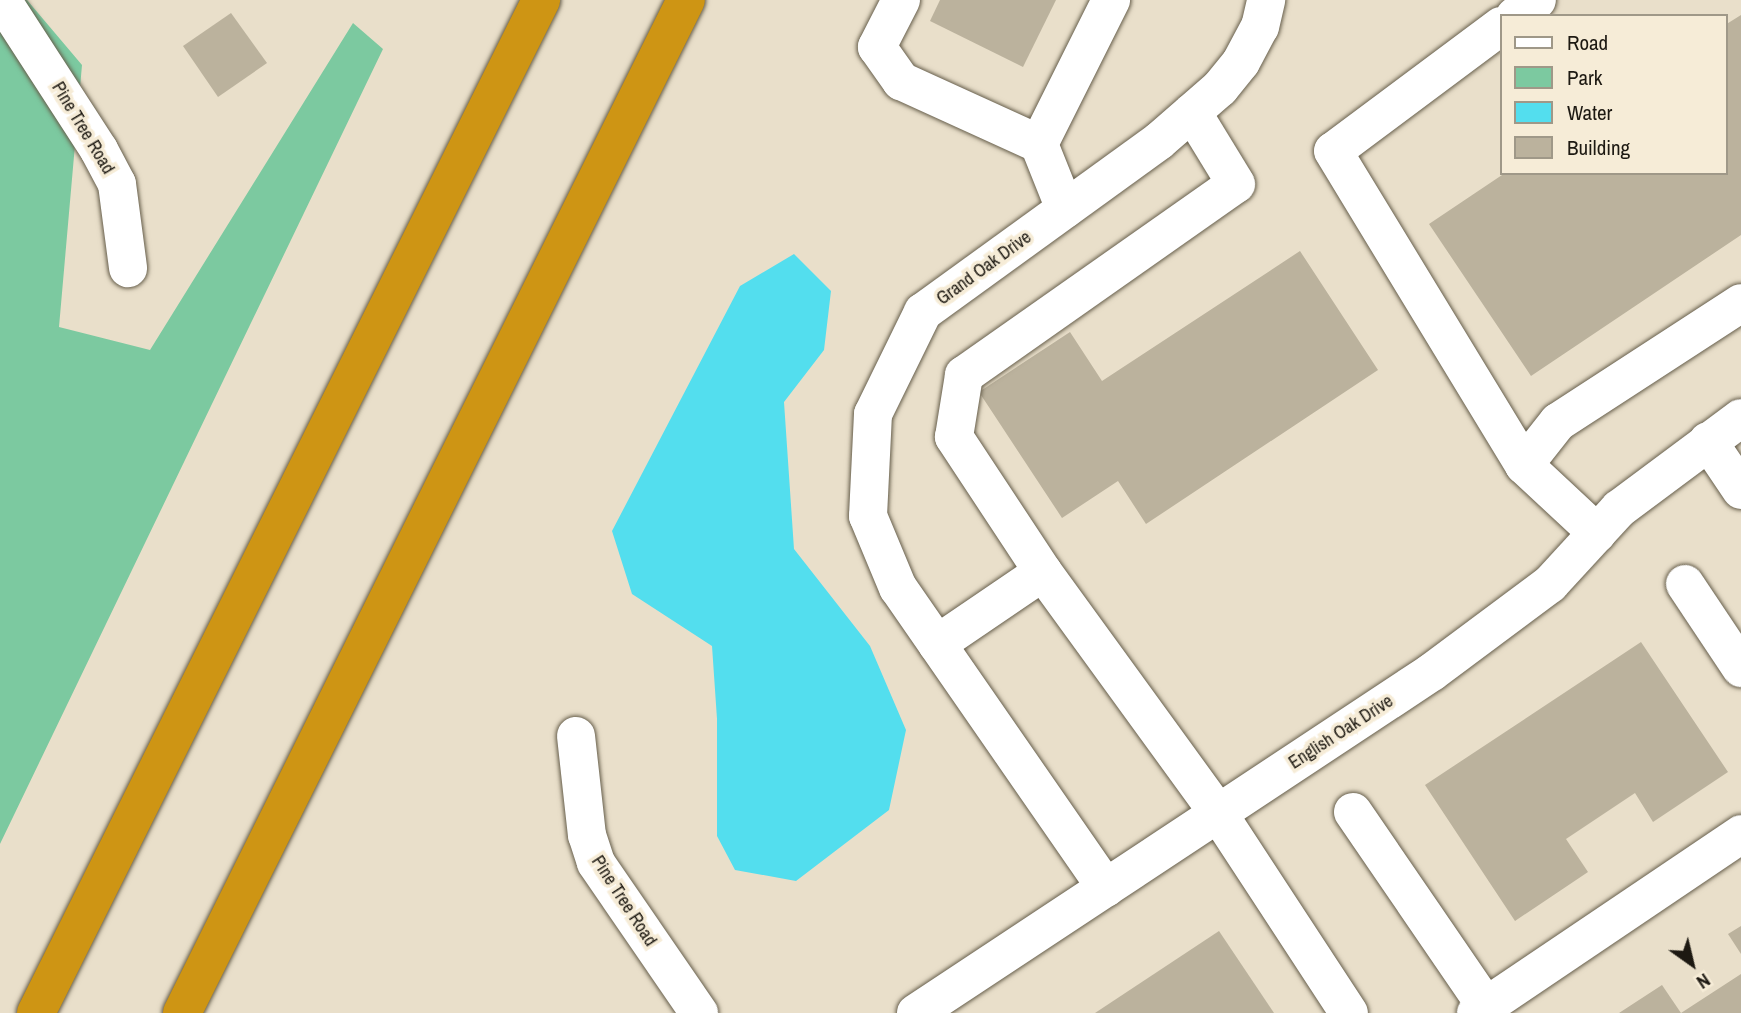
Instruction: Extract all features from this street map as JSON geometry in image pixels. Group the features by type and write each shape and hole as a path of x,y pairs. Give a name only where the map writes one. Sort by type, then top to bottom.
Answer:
{"highway":[{"path":"36,1013 541,0"},
{"path":"186,1006 686,0"}],"street":[{"name":"Pine Tree Road","path":"2,0 99,150 117,184 128,268"},
{"path":"901,0 877,47 901,81 1039,144 1065,209"},
{"path":"1039,144 1111,0"},
{"name":"Grand Oak Drive","path":"1105,888 898,588 868,516 873,414 923,312 1158,141 1220,88 1241,62 1260,27 1266,0"},
{"path":"1518,14 1536,0"},
{"path":"1500,27 1333,151 1524,465 1597,533"},
{"path":"1192,112 1236,184 964,375 954,437 1043,572 1218,813 1349,1013"},
{"path":"1524,465 1558,422 1741,303"},
{"name":"English Oak Drive","path":"916,1013 1443,664 1550,584 1619,509 1741,418"},
{"path":"1708,441 1741,490"},
{"path":"937,643 1043,572"},
{"path":"1685,584 1741,668"},
{"name":"Pine Tree Road","path":"576,736 587,835 596,863 699,1013"},
{"path":"1353,812 1481,1010 1741,834"}],"green space":[{"path":"0,0 27,0 82,65 59,327 150,350 353,23 383,49 0,844"}],"water":[{"path":"794,254 831,291 824,350 784,402 794,549 870,646 906,730 889,810 796,881 735,870 717,836 717,719 712,646 632,594 612,531 740,286"}],"building":[{"path":"940,0 1056,0 1023,67 930,21"},
{"path":"231,13 267,63 218,97 183,46"},
{"path":"1741,15 1741,235 1531,376 1429,224 1502,175 1727,175 1727,24"},
{"path":"1300,251 1378,370 1146,524 1118,481 1062,518 979,392 1070,332 1102,381"},
{"path":"1641,642 1728,772 1653,822 1635,793 1566,839 1588,872 1515,921 1425,785"},
{"path":"1741,926 1741,954 1728,934"},
{"path":"1219,931 1274,1013 1095,1013"},
{"path":"1741,974 1741,1013 1681,1013"},
{"path":"1662,985 1681,1013 1619,1013"}]}
